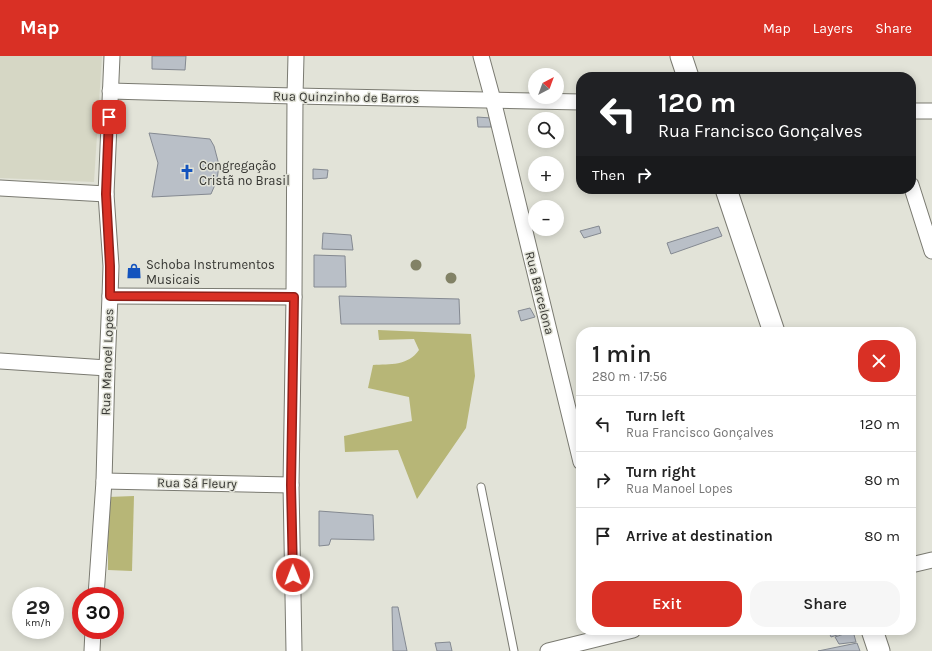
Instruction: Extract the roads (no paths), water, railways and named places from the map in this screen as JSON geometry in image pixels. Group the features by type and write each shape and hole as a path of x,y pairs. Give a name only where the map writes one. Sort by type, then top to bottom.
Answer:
{"main road":[{"path":"681,56 686,72"},
{"path":"728,194 772,327"},
{"path":"874,635 879,651"}],"street":[{"name":"Rua Manoel Lopes","path":"97,587 104,481 106,368 110,296 106,194 112,56"},
{"path":"294,651 291,485 296,56"},
{"name":"Rua Barcelona","path":"481,56 576,441"},
{"name":"Rua Quinzinho de Barros","path":"110,91 576,102"},
{"path":"916,111 932,111"},
{"path":"0,188 106,194"},
{"path":"914,194 932,251"},
{"path":"110,296 294,297"},
{"path":"0,361 106,368"},
{"name":"Rua Sá Fleury","path":"104,481 291,485"},
{"path":"916,564 932,560"},
{"path":"548,651 610,635"},
{"path":"92,651 93,639"}],"lane":[{"path":"481,487 514,651"}],"place":[{"name":"Congregação Cristã no Brasil","path":"187,172"},
{"name":"Schoba Instrumentos Musicais","path":"134,271"}]}
